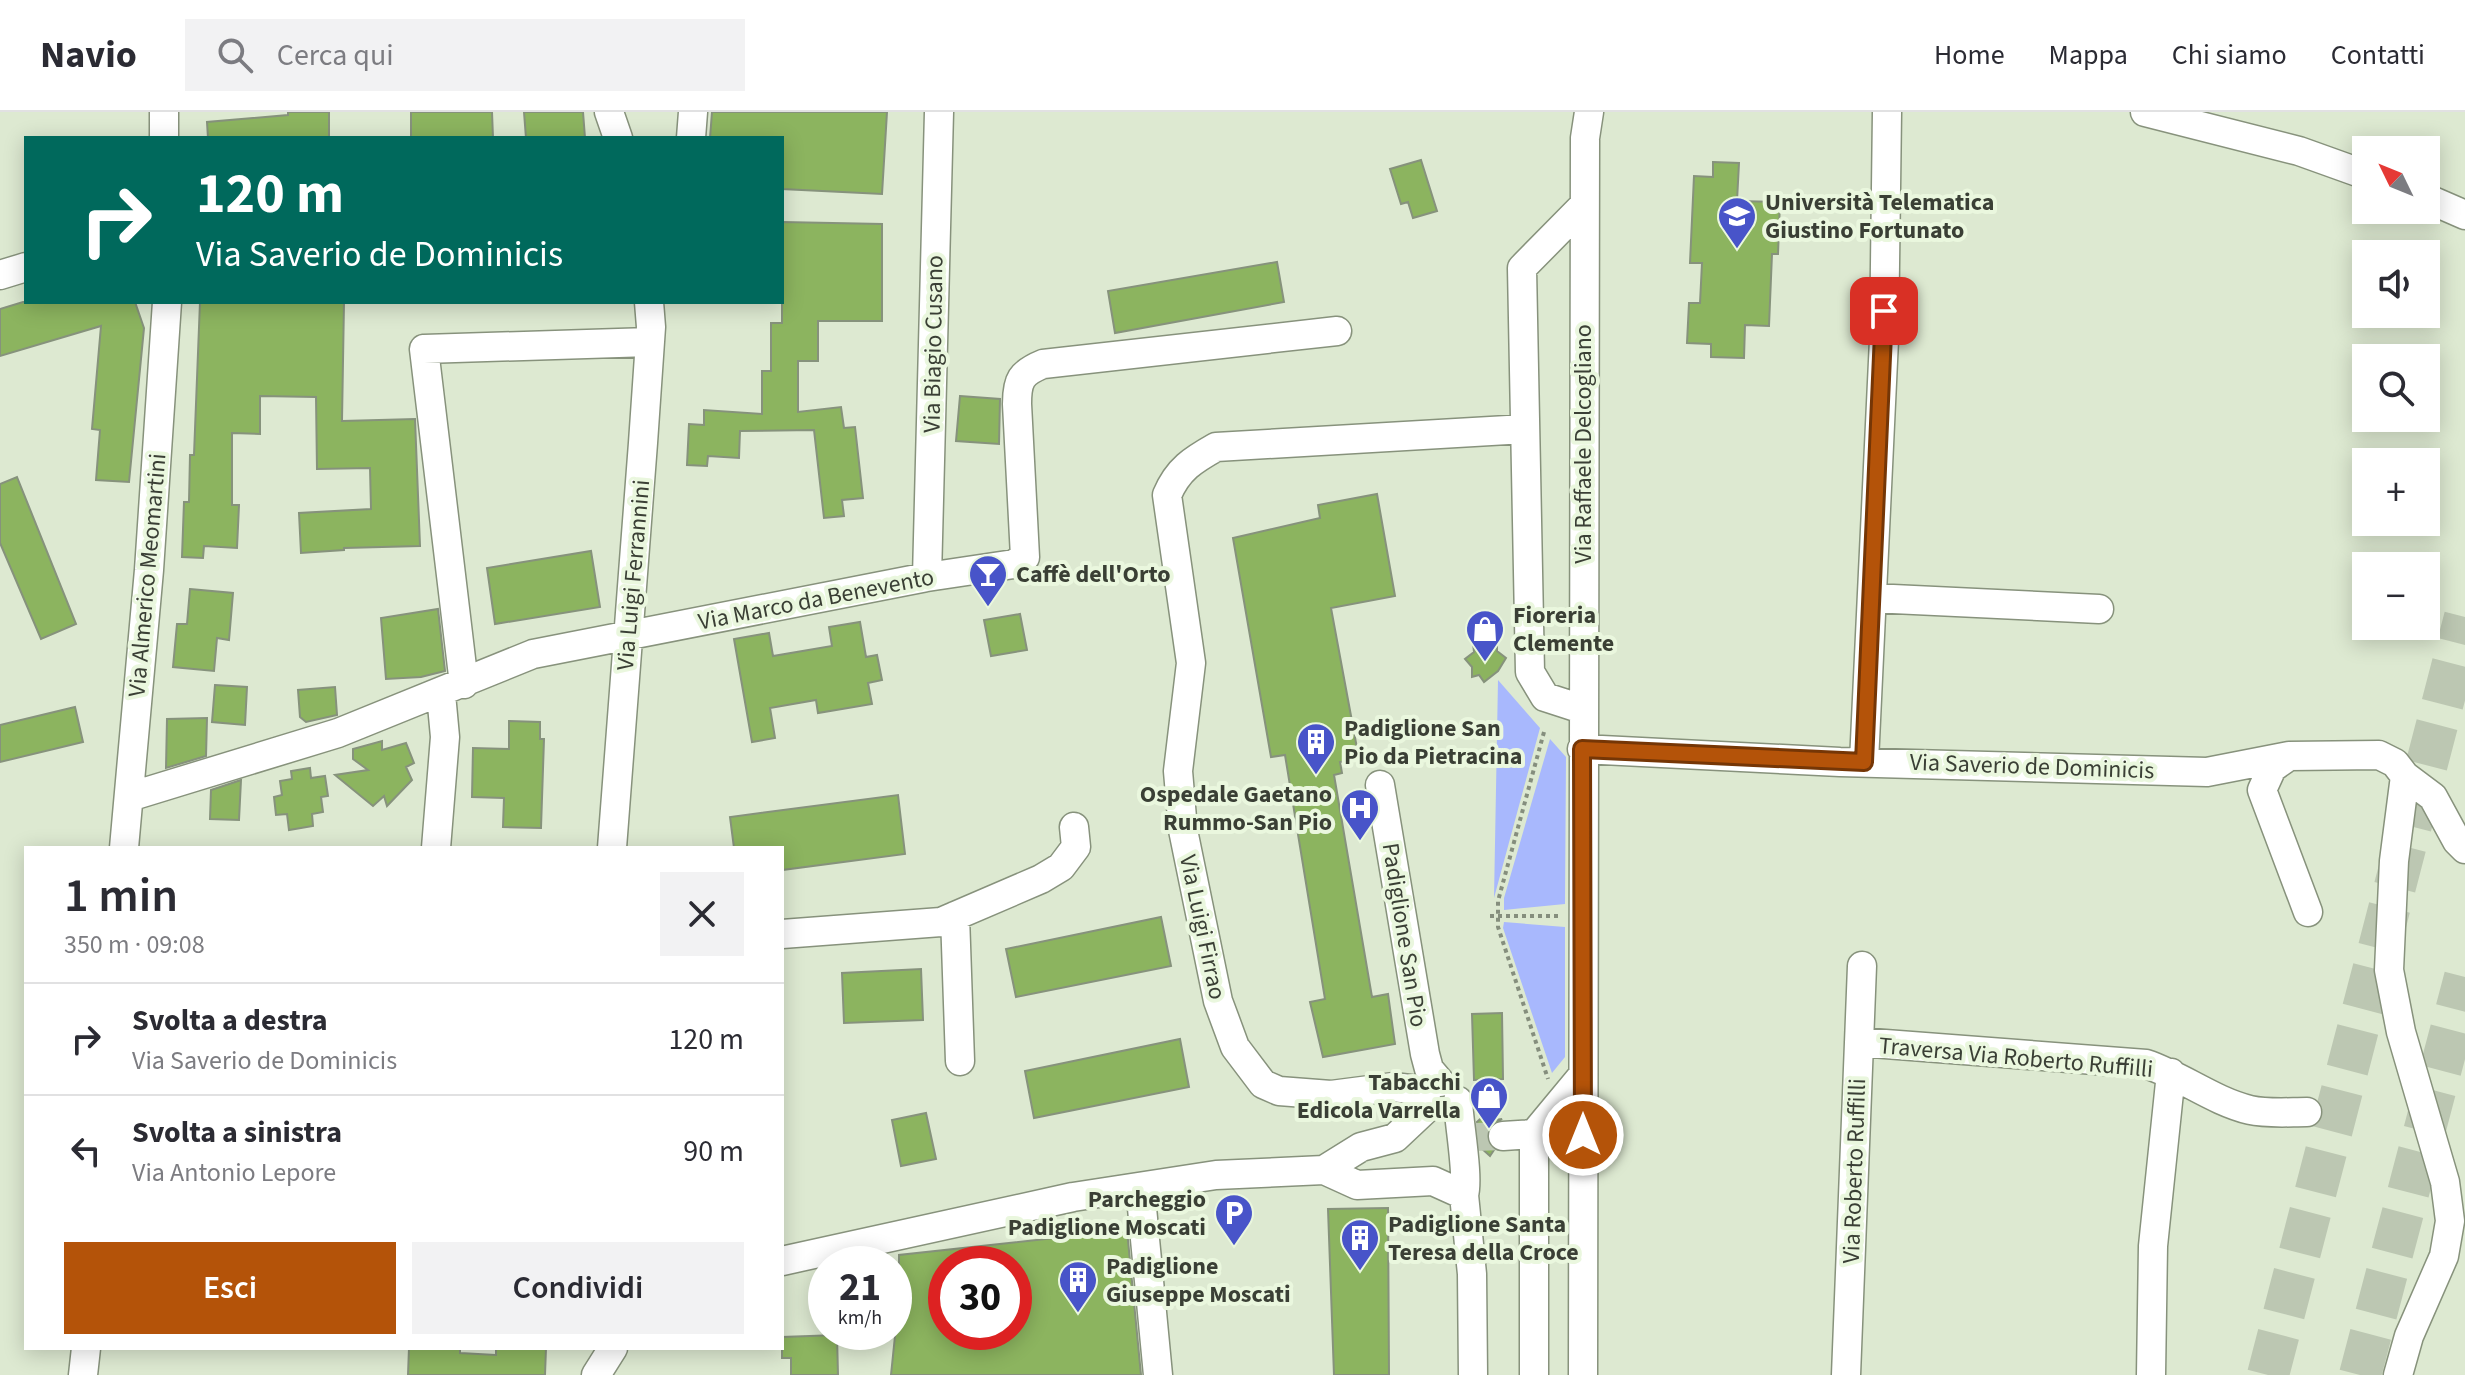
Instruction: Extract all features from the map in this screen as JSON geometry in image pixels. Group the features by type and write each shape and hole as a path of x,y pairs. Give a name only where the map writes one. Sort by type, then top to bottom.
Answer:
{"street":[{"path":"164,112 164,136"},
{"path":"609,112 617,136"},
{"path":"691,136 693,112"},
{"name":"Via Biagio Cusano","path":"927,577 939,112"},
{"path":"1864,762 1884,340 1887,112"},
{"path":"2145,112 2299,151 2352,170"},
{"name":"Via Raffaele Delcogliano","path":"1583,1375 1584,121"},
{"path":"2440,204 2465,215"},
{"path":"1582,709 1545,697 1530,672 1522,268 1584,205"},
{"path":"0,275 24,268"},
{"name":"Via Luigi Ferrannini","path":"612,846 650,342 649,304"},
{"name":"Via Almerico Meomartini","path":"124,846 166,305"},
{"name":"Via Marco da Benevento","path":"129,797 338,733 453,689 533,654 927,577 1014,564 1025,557 1017,404 1017,384 1024,372 1043,364 1337,331"},
{"path":"436,846 445,737 453,689 424,349 650,342"},
{"name":"Via Luigi Firrao","path":"1438,1095 1393,1087 1331,1095 1279,1091 1263,1084 1235,1047 1218,1001 1183,830 1178,771 1191,663 1167,495 1174,478 1187,463 1216,447 1525,429"},
{"path":"1872,598 2099,609"},
{"name":"Via Saverio de Dominicis","path":"1582,749 1864,762 2207,772 2289,756 2379,755 2395,763 2405,776 2433,797 2457,841 2465,849"},
{"path":"2289,756 2272,768 2262,790 2308,912"},
{"path":"2398,1375 2409,1336 2444,1256 2450,1221 2445,1182 2401,1032 2389,970 2394,861 2405,776"},
{"name":"Padiglione San Pio","path":"1380,785 1425,1054 1438,1095"},
{"path":"784,934 941,922 1061,867 1076,847 1074,827"},
{"path":"955,916 960,1061"},
{"name":"Via Roberto Ruffilli","path":"1846,1375 1862,966"},
{"name":"Traversa Via Roberto Ruffilli","path":"1859,1042 2146,1064 2171,1073 2225,1102 2253,1111 2307,1112"},
{"path":"2151,1375 2153,1246 2171,1073"},
{"path":"1534,1375 1534,1134 1583,1075"},
{"path":"1324,1170 1361,1147 1395,1138 1438,1095 1467,1137 1467,1184 1464,1195 1472,1274 1473,1375"},
{"path":"1503,1136 1534,1134"},
{"path":"784,1261 1073,1197 1216,1175 1324,1170 1357,1185 1433,1181 1464,1195"},
{"path":"1140,1187 1158,1375"},
{"path":"83,1375 86,1350"},
{"path":"596,1375 612,1350"}],"path":[{"path":"1544,732 1498,901 1498,927 1548,1079"},
{"path":"1490,916 1568,916"}],"shaded area":[{"path":"1498,680 1540,728 1494,898"},
{"path":"1550,739 1566,757 1565,904 1504,910 1504,898"},
{"path":"1504,922 1565,927 1565,1057 1552,1073 1503,928"}],"building":[{"path":"288,112 329,112 329,136 208,136 207,122 288,115"},
{"path":"411,112 492,112 493,136 411,136"},
{"path":"524,112 583,112 585,136 526,136"},
{"path":"712,112 887,112 882,194 784,189 784,136 710,136"},
{"path":"1421,160 1437,211 1413,218 1408,202 1401,204 1390,169"},
{"path":"1713,162 1739,163 1737,201 1780,202 1778,254 1772,254 1769,326 1745,325 1744,358 1711,357 1711,344 1687,343 1689,303 1700,303 1702,263 1690,263 1694,176 1713,177"},
{"path":"784,222 882,224 882,321 818,321 818,361 798,361 798,412 841,407 844,428 855,427 863,498 842,500 844,516 824,518 814,430 740,431 739,458 708,456 707,466 687,465 689,424 704,425 704,410 762,414 762,371 771,371 771,323 782,323"},
{"path":"1277,262 1284,302 1115,333 1108,291"},
{"path":"23,302 136,304 144,328 129,482 96,480 100,430 92,429 101,326 0,356 0,309"},
{"path":"200,304 344,304 342,421 415,419 420,546 344,548 301,553 299,513 371,509 370,468 317,469 316,397 260,396 260,434 232,433 232,505 239,505 237,548 204,546 203,558 182,557 184,502 189,502 190,455 194,455"},
{"path":"960,396 1000,399 999,444 956,441"},
{"path":"17,477 76,624 41,639 0,543 0,484"},
{"name":"Padiglione San Pio da Pietracina","path":"1377,494 1395,596 1331,608 1359,759 1340,762 1342,773 1334,775 1372,997 1388,994 1395,1044 1323,1057 1310,1002 1325,999 1285,755 1271,757 1233,538 1320,518 1318,505"},
{"path":"591,551 600,607 495,624 487,568"},
{"path":"190,589 233,593 229,640 217,638 214,671 173,667 177,624 187,624"},
{"path":"438,609 445,671 421,677 386,679 381,618"},
{"path":"1020,614 1027,650 991,656 984,620"},
{"path":"860,622 866,657 877,655 882,680 868,683 872,704 818,713 816,700 770,708 775,738 752,742 734,639 769,633 773,656 832,646 829,627"},
{"name":"Fioreria Clemente","path":"1485,639 1497,642 1497,651 1506,658 1498,671 1484,682 1479,675 1472,677 1472,667 1465,659 1474,652 1473,643"},
{"path":"215,685 247,687 245,725 212,722"},
{"path":"335,687 337,715 306,722 300,717 298,690"},
{"path":"75,707 83,742 0,762 0,725"},
{"path":"207,718 206,756 166,768 167,719"},
{"path":"509,721 540,722 540,739 544,739 541,828 503,827 504,798 472,797 473,748 509,749"},
{"path":"382,741 382,750 406,743 414,763 406,767 412,780 387,806 384,796 373,806 335,775 368,770 353,759 353,749"},
{"path":"310,768 311,778 325,776 328,796 321,797 323,812 312,814 313,826 289,830 287,814 276,815 274,797 282,795 280,781 292,779 291,771"},
{"path":"241,780 239,820 210,819 211,790"},
{"path":"898,795 905,854 784,870 784,846 734,846 730,817"},
{"path":"1161,917 1171,966 1016,997 1006,949"},
{"path":"921,969 923,1020 844,1023 842,973"},
{"path":"1502,1013 1503,1079 1474,1080 1472,1014"},
{"path":"1180,1039 1189,1087 1034,1118 1025,1071"},
{"path":"1488,1112 1495,1120 1502,1119 1488,1129 1486,1138 1494,1150 1490,1156 1480,1147 1477,1122"},
{"path":"926,1113 936,1159 901,1166 892,1120"},
{"name":"Padiglione Santa Teresa della Croce","path":"1388,1208 1389,1375 1334,1375 1328,1209"},
{"name":"Padiglione Giuseppe Moscati","path":"1127,1230 1141,1375 891,1375 894,1350 912,1350 912,1254 928,1252 928,1350 1032,1350 1032,1246 981,1246"},
{"path":"808,1336 808,1350 837,1350 838,1375 791,1375 791,1358 782,1358 784,1337"},
{"path":"409,1350 460,1350 460,1353 496,1355 496,1350 546,1350 545,1375 408,1375"}],"tunnel":[{"path":"2268,1375 2465,617"},
{"path":"2360,1375 2465,977"},
{"path":"1475,1137 1503,1136"}],"place":[{"name":"Università Telematica Giustino Fortunato","path":"1737,250"},
{"name":"Caffè dell'Orto","path":"988,608"},
{"name":"Fioreria Clemente","path":"1485,663"},
{"name":"Padiglione San Pio da Pietracina","path":"1316,776"},
{"name":"Ospedale Gaetano Rummo-San Pio","path":"1360,842"},
{"name":"Tabacchi Edicola Varrella","path":"1489,1130"},
{"name":"Parcheggio Padiglione Moscati","path":"1234,1247"},
{"name":"Padiglione Santa Teresa della Croce","path":"1360,1272"},
{"name":"Padiglione Giuseppe Moscati","path":"1078,1314"}],"route":[{"path":"1583,1135 1582,749 1864,762 1884,311"}]}
